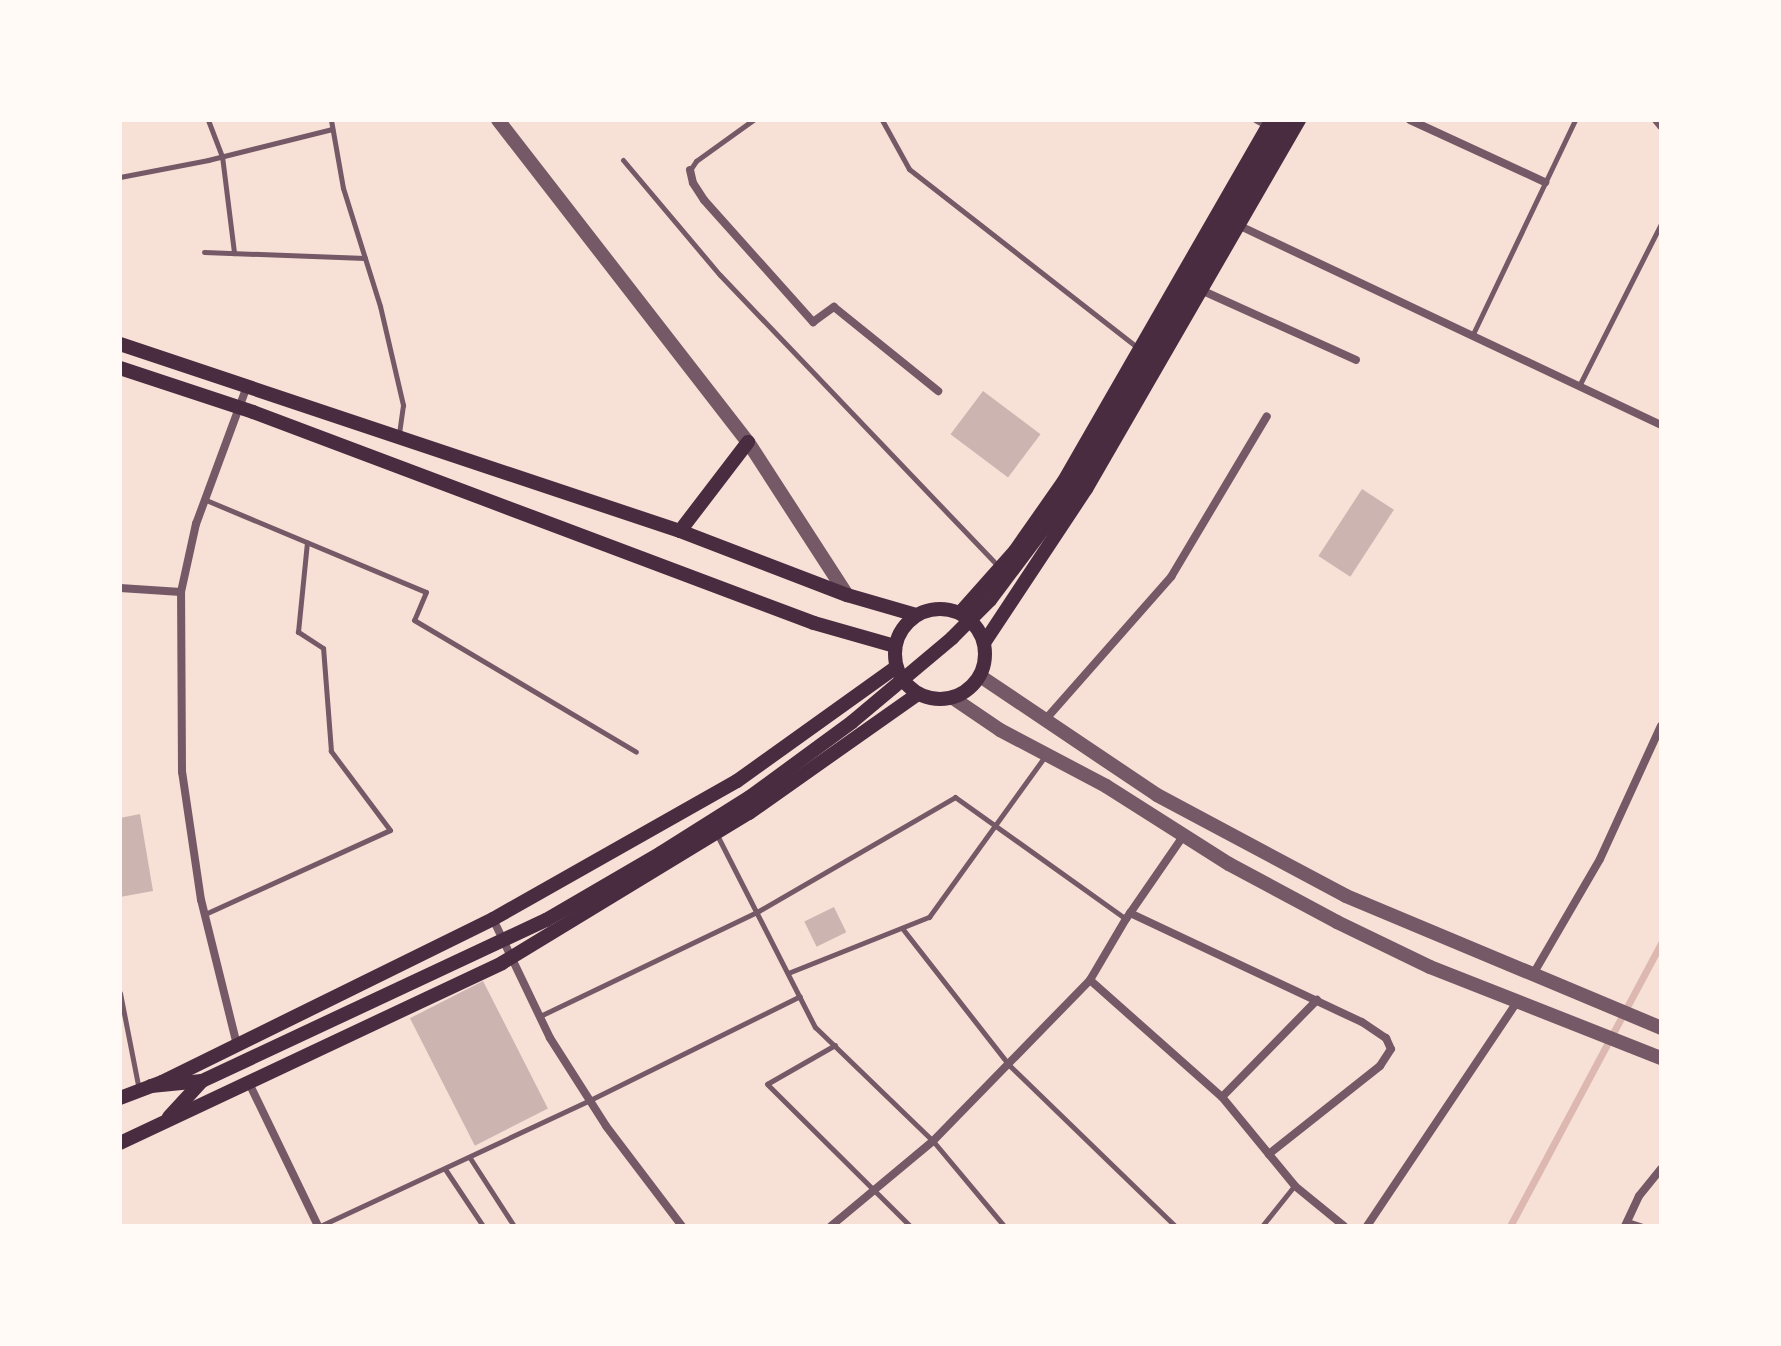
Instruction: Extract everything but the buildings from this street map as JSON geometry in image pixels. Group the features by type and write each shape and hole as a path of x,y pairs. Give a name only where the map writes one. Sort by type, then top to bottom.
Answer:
{"main road":[{"path":"145,1088 202,1081 532,927 661,853 750,797 852,722 952,638 990,600 1065,500 1286,120"},
{"path":"984,643 1086,489 1299,120"},
{"path":"960,613 1000,567 1064,481 1265,123"},
{"path":"120,344 680,531 847,595 916,615"},
{"path":"120,368 239,407 814,623 895,646"},
{"path":"680,531 748,442"},
{"path":"930,609 960,613 979,630 984,643 984,665 980,676 964,693 953,698 929,699 908,688 896,667 895,646 906,624 916,615 930,609"},
{"path":"120,1098 237,1045 493,919 737,781 896,667"},
{"path":"120,1143 511,957 716,833 918,694"},
{"path":"163,1123 202,1081"}],"street":[{"path":"498,120 748,442 847,595"},
{"path":"1410,120 1545,182"},
{"path":"1656,120 1661,126"},
{"path":"690,170 693,183 704,200 813,322 834,307 938,391"},
{"path":"1238,225 1661,425"},
{"path":"1201,290 1356,360"},
{"path":"237,1045 205,914 182,772 181,592 205,499 247,386"},
{"path":"1045,720 1171,577 1267,416"},
{"path":"120,588 181,592"},
{"path":"980,676 1157,795 1346,896 1660,1028"},
{"path":"953,698 1000,730 1106,786 1184,835 1337,922 1430,967 1654,1056"},
{"path":"1532,976 1600,859 1661,726"},
{"path":"831,1226 933,1141 1090,980 1128,916 1184,835"},
{"path":"1128,916 1317,1000 1382,1034 1391,1049 1380,1066 1354,1090 1269,1154"},
{"path":"493,919 539,1016 590,1100 682,1226"},
{"path":"1090,980 1222,1097 1295,1186 1344,1226"},
{"path":"1222,1097 1317,1000"},
{"path":"1367,1226 1517,1002"},
{"path":"249,1083 319,1226"},
{"path":"1626,1223 1639,1196 1661,1169"}],"lane":[{"path":"208,120 222,156 234,253"},
{"path":"331,120 343,188 365,258 403,405 399,437"},
{"path":"690,170 696,161 753,120"},
{"path":"882,120 909,169 1140,350"},
{"path":"1472,336 1575,120"},
{"path":"1265,123 1287,139"},
{"path":"120,177 332,129"},
{"path":"623,160 720,275 1000,567"},
{"path":"1579,386 1661,224"},
{"path":"204,252 365,258"},
{"path":"205,499 426,592 414,620 636,752"},
{"path":"205,914 390,830 331,751 323,648 298,632 307,542"},
{"path":"788,973 929,917 1046,755"},
{"path":"539,1016 757,912 955,797 1128,916"},
{"path":"700,802 815,1027 933,1141 1004,1226"},
{"path":"902,928 1009,1065 1175,1226"},
{"path":"120,993 145,1088"},
{"path":"319,1226 470,1158 800,996"},
{"path":"835,1045 767,1084 872,1192 910,1226"},
{"path":"470,1158 514,1226"},
{"path":"445,1169 483,1226"},
{"path":"1262,1226 1295,1186"},
{"path":"1626,1223 1642,1226"}],"waterway":[{"path":"1510,1226 1661,943"}]}
